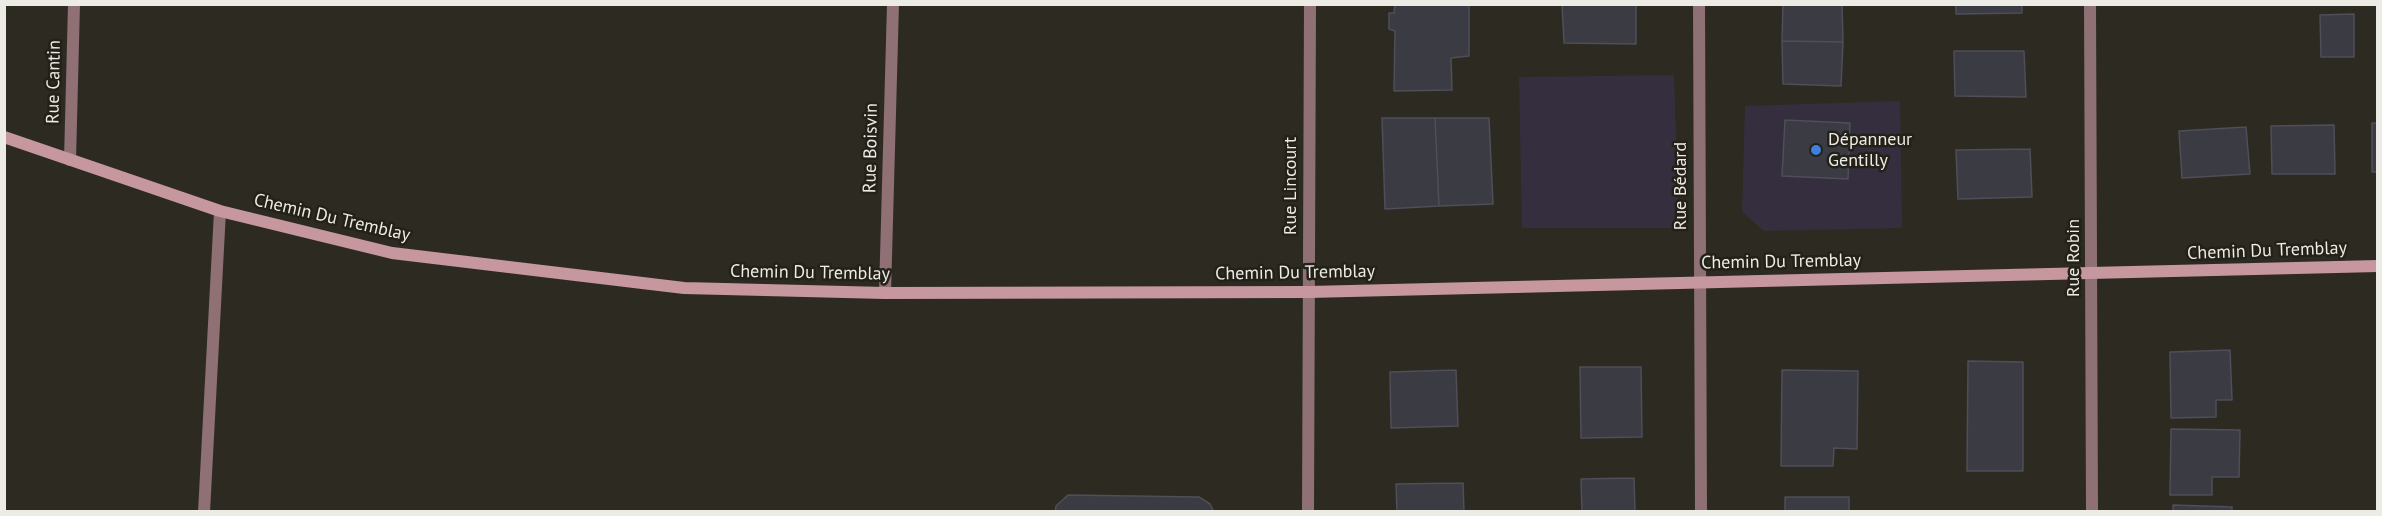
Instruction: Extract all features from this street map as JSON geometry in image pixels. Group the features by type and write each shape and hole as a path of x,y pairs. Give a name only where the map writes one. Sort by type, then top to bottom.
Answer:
{"street":[{"name":"Rue Cantin","path":"70,160 74,4"},
{"name":"Rue Boisvin","path":"885,293 893,4"},
{"name":"Rue Lincourt","path":"1308,512 1310,4"},
{"name":"Rue Bédard","path":"1699,4 1701,512"},
{"name":"Rue Robin","path":"2090,4 2092,512"},
{"name":"Chemin Du Tremblay","path":"4,137 220,211 392,253 684,288 885,293 1309,292 2378,266"},
{"path":"204,512 220,211"}],"shaded area":[{"path":"1674,75 1679,228 1522,228 1519,77"},
{"path":"1900,101 1902,228 1764,231 1742,212 1745,106"}],"building":[{"path":"1395,4 1469,4 1469,56 1451,58 1452,90 1394,91 1395,31 1389,29 1389,13 1394,13"},
{"path":"1562,4 1636,4 1636,44 1564,43"},
{"path":"1783,4 1842,4 1843,42 1782,41"},
{"path":"1956,4 2022,4 2022,13 1956,14"},
{"path":"2354,14 2354,57 2321,57 2320,15"},
{"path":"1782,41 1843,42 1841,86 1783,84"},
{"path":"1954,51 2024,51 2026,97 1955,96"},
{"path":"1382,118 1435,118 1439,206 1385,209"},
{"path":"1435,118 1489,118 1493,204 1439,206"},
{"name":"Dépanneur Gentilly","path":"1785,120 1850,123 1848,179 1782,176"},
{"path":"2372,123 2378,123 2378,172 2372,172"},
{"path":"2334,125 2335,174 2272,174 2271,126"},
{"path":"2246,127 2250,174 2182,178 2179,131"},
{"path":"2030,149 2032,197 1958,199 1956,150"},
{"path":"2230,350 2232,400 2216,400 2216,417 2171,418 2170,352"},
{"path":"1968,361 2023,362 2023,471 1967,471"},
{"path":"1580,367 1641,367 1642,437 1581,438"},
{"path":"1456,370 1458,426 1391,428 1390,372"},
{"path":"1782,370 1858,371 1857,449 1834,448 1833,466 1781,466"},
{"path":"2171,429 2240,430 2239,477 2212,477 2212,495 2170,495"},
{"path":"1634,478 1635,512 1582,512 1581,479"},
{"path":"1463,483 1464,512 1397,512 1396,484"},
{"path":"1068,495 1199,497 1210,504 1214,512 1055,512 1056,506"},
{"path":"1785,497 1849,497 1849,512 1785,512"},
{"path":"2173,505 2232,507 2232,512 2173,512"}],"place":[{"name":"Dépanneur Gentilly","path":"1816,150"}]}
